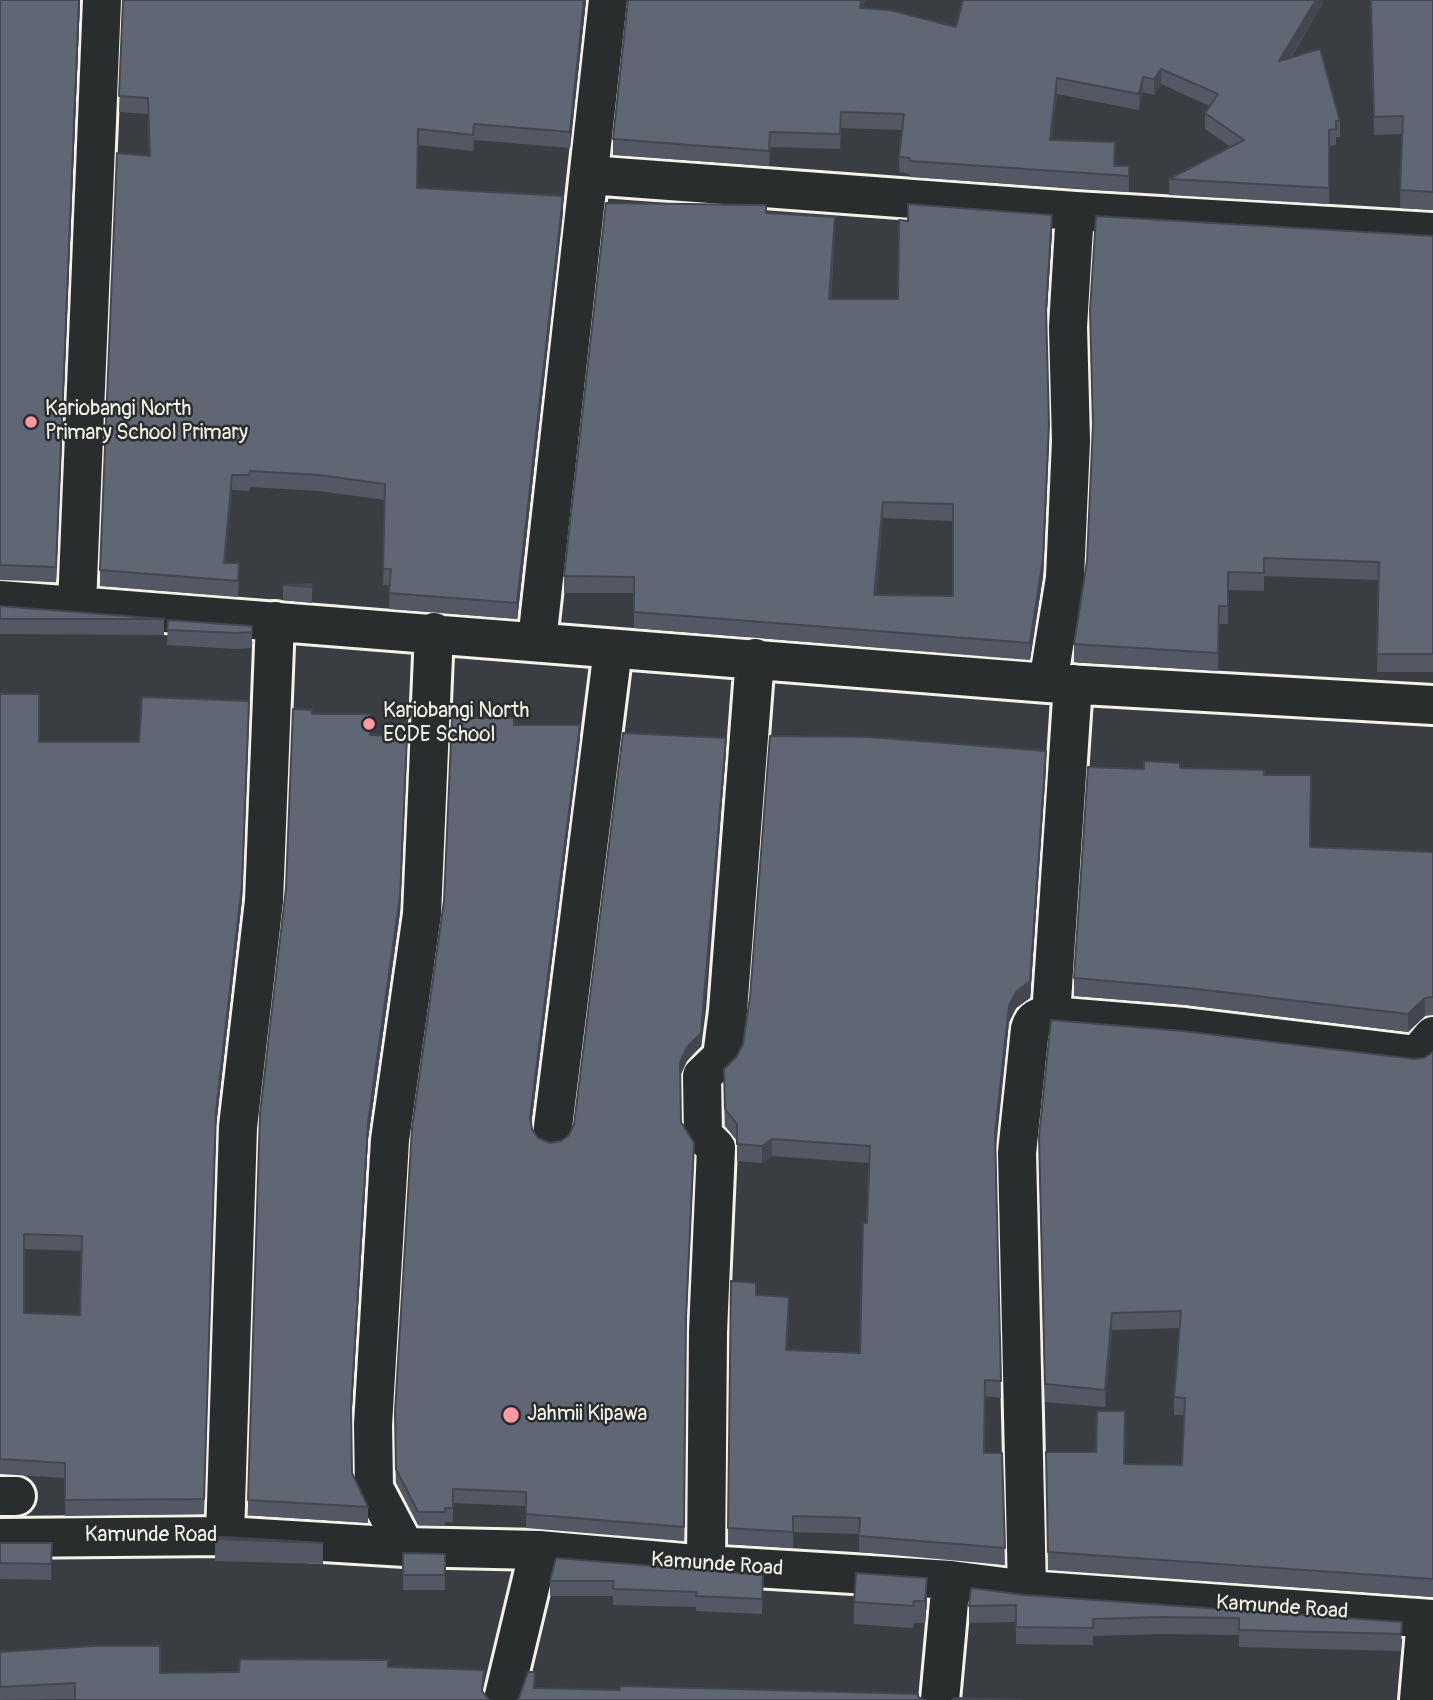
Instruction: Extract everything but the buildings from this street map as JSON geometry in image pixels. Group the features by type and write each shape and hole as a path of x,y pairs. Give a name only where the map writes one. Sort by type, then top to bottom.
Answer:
{"street":[{"path":"78,605 102,0"},
{"path":"537,640 608,0"},
{"path":"589,175 1075,211 1433,232"},
{"path":"1051,1016 1071,441 1068,327 1075,211"},
{"path":"0,600 1061,683 1433,705"},
{"path":"225,1536 238,1127 263,913 275,621"},
{"path":"405,1547 374,1488 373,1425 390,1140 422,914 434,632"},
{"path":"552,1135 613,649"},
{"path":"706,1565 708,1332 716,1148 703,1135 702,1076 722,1057 728,1011 755,659"},
{"path":"1027,1590 1017,1153 1032,1021 1040,1016 1051,1016 1185,1027 1417,1055 1433,1036"},
{"name":"Kamunde Road","path":"0,1538 225,1536 405,1547 539,1550 706,1565 951,1580 1027,1590 1430,1619"},
{"path":"503,1700 539,1550"},
{"path":"940,1700 951,1580"},
{"path":"1419,1700 1430,1619"}],"place":[{"name":"Kariobangi North Primary School Primary","path":"31,422"},
{"name":"Kariobangi North ECDE School","path":"369,724"},
{"name":"Jahmii Kipawa","path":"511,1415"}]}
